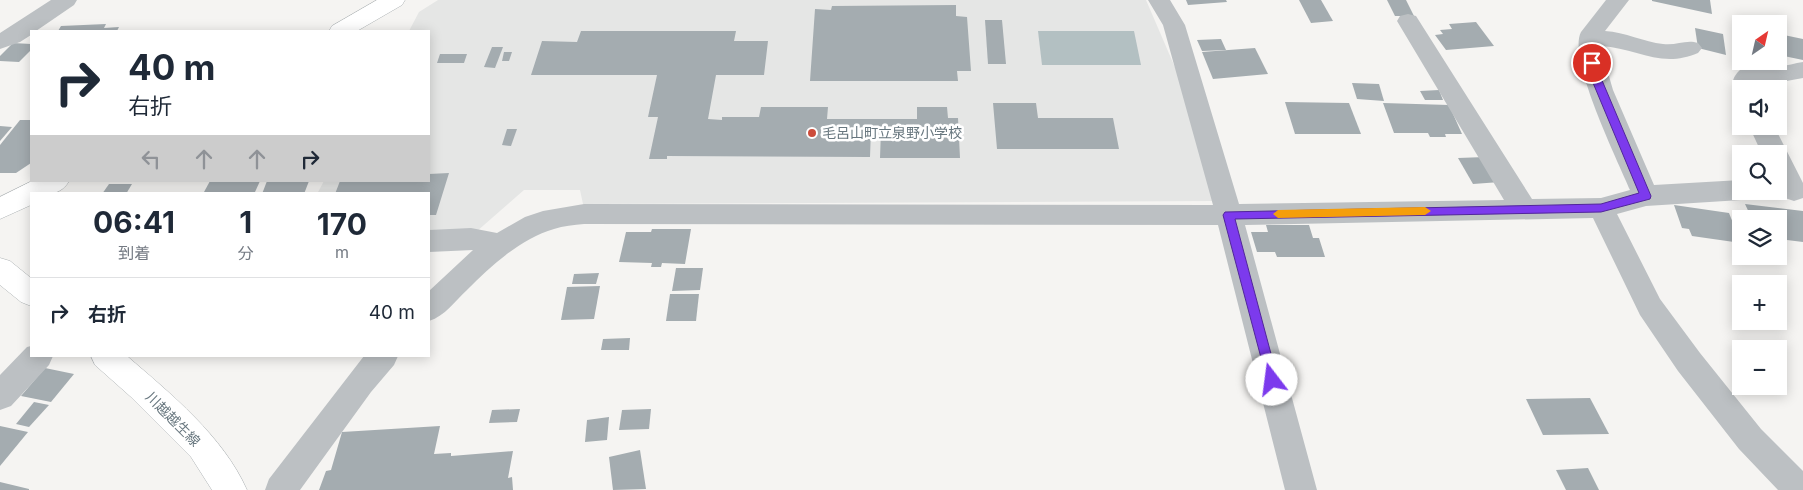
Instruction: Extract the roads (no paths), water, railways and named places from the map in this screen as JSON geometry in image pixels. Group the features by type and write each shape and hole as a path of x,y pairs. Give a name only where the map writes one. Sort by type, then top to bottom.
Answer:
{"main road":[{"path":"342,30 394,0"},
{"path":"34,192 54,182"},
{"path":"0,209 30,194"},
{"path":"0,269 30,293"},
{"name":"川越越生線","path":"107,357 142,388 202,447 231,490"}],"street":[{"path":"0,41 12,37 66,0"},
{"path":"1159,0 1174,25 1229,215 1301,490"},
{"path":"1618,0 1590,38 1588,48 1596,78 1646,196"},
{"path":"1408,21 1524,209"},
{"path":"1590,38 1615,40 1662,51 1682,52 1690,48"},
{"path":"1745,80 1750,73 1781,74 1803,70"},
{"path":"1787,179 1792,191"},
{"path":"430,308 453,285 502,244 532,226 554,218 584,214 1229,215 1601,208 1646,196 1732,191"},
{"path":"1601,208 1650,307 1689,362 1750,439 1800,490"},
{"path":"430,242 471,239 502,244"},
{"path":"0,396 37,357"},
{"path":"281,490 360,382 383,357"}],"place":[{"name":"毛呂山町立泉野小学校","path":"812,133"}]}
